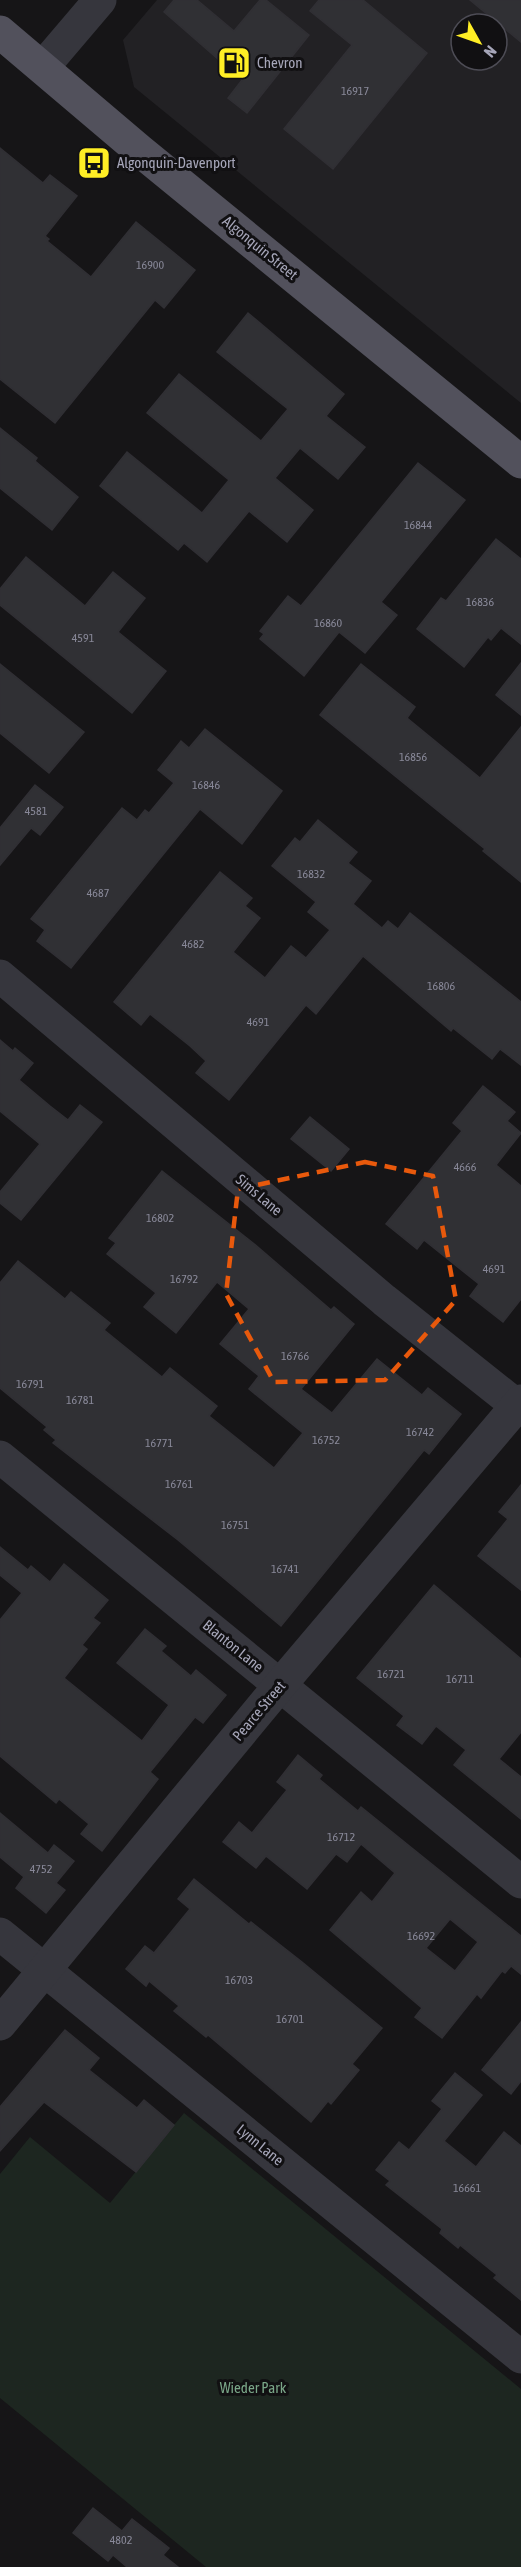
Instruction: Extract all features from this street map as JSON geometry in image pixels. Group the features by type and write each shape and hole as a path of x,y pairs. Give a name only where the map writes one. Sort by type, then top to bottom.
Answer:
{"main road":[{"name":"Algonquin Street","path":"0,32 139,150 521,462"}],"street":[{"path":"43,67 100,0"},
{"name":"Sims Lane","path":"0,976 375,1292 520,1405"},
{"name":"Pearce Street","path":"0,2024 281,1684 520,1405"},
{"name":"Blanton Lane","path":"0,1457 521,1882"},
{"name":"Lynn Lane","path":"0,1934 521,2356"}],"highlighted area":[{"path":"365,1162 433,1176 456,1300 385,1380 274,1382 226,1294 238,1189"}],"shaded area":[{"path":"157,0 521,0 521,403 134,87 123,40"}],"green space":[{"name":"Wieder Park","path":"184,2113 521,2389 521,2567 206,2567 0,2398 0,2174 30,2137 110,2203"}],"building":[{"path":"174,0 197,0 234,31 260,0 266,0 309,35 247,113 228,98 242,80 164,12"},
{"path":"319,0 363,0 427,53 333,169 284,129 352,45 310,11"},
{"path":"470,0 521,0 521,42 509,32 509,12 485,12"},
{"path":"0,148 43,183 50,175 77,196 45,236 49,239 47,241 91,277 136,222 195,270 164,308 155,300 55,423 0,379"},
{"path":"248,313 344,394 326,416 365,447 338,479 300,448 275,478 313,510 287,542 249,511 207,562 184,543 178,550 100,486 127,452 202,513 229,480 147,413 179,374 261,441 288,409 217,352"},
{"path":"0,428 37,458 35,461 78,497 52,530 0,488"},
{"path":"418,463 465,500 381,602 397,615 365,653 339,632 304,676 260,639 264,634 260,631 288,596 301,606"},
{"path":"496,539 521,559 521,644 501,628 491,640 488,637 464,667 417,629 441,598 446,601"},
{"path":"26,557 85,606 113,572 145,598 118,632 166,671 132,713 0,605 0,589"},
{"path":"521,663 521,715 496,695"},
{"path":"0,664 84,732 49,773 0,733"},
{"path":"361,664 415,707 407,718 480,778 521,727 521,882 483,851 485,849 320,715"},
{"path":"205,729 282,791 242,844 200,809 71,968 37,941 45,930 31,919 122,808 137,820 145,810 149,813 174,783 158,770 181,741 189,748"},
{"path":"35,785 63,807 40,835 31,828 0,865 0,828"},
{"path":"318,820 357,852 348,863 371,881 353,904 382,928 388,921 398,929 410,913 521,1002 521,1065 500,1049 492,1059 453,1028 451,1031 363,956 316,1014 306,1005 229,1100 196,1073 206,1061 190,1046 150,1014 141,1025 114,1002 220,872 252,898 245,906 260,918 233,952 265,978 291,946 306,958 330,930 308,912 316,902 272,866 295,838 300,842"},
{"path":"0,1040 13,1051 15,1048 33,1063 19,1080 50,1106 68,1120 80,1105 102,1122 21,1220 0,1203 0,1192 40,1144 0,1111"},
{"path":"483,1086 515,1112 507,1121 521,1133 496,1165 521,1186 521,1299 503,1322 470,1296 479,1284 424,1240 417,1249 386,1224 462,1131 453,1123"},
{"path":"310,1117 349,1149 331,1171 291,1139"},
{"path":"162,1171 253,1243 331,1310 334,1307 354,1324 301,1389 332,1413 377,1359 422,1395 428,1388 461,1414 429,1454 424,1450 281,1626 178,1540 53,1443 56,1440 44,1430 47,1427 0,1388 0,1283 18,1261 65,1299 71,1292 110,1323 104,1330 162,1377 170,1368 217,1406 209,1416 274,1468 303,1433 249,1389 259,1376 220,1344 249,1309 217,1282 176,1333 144,1307 156,1293 107,1254 116,1243 109,1238"},
{"path":"521,1485 521,1590 478,1556 508,1519 499,1512"},
{"path":"0,1547 28,1570 31,1566 50,1582 64,1564 108,1600 93,1618 100,1623 82,1645 87,1649 64,1678 142,1741 169,1705 117,1663 145,1629 166,1646 161,1651 191,1676 196,1670 226,1695 203,1723 195,1717 150,1772 158,1779 102,1851 81,1834 89,1824 59,1799 56,1803 0,1756 0,1620 22,1593 0,1575"},
{"path":"434,1585 521,1659 521,1732 499,1759 521,1777 521,1819 454,1765 466,1750 436,1726 422,1744 397,1725 404,1716 357,1678"},
{"path":"298,1755 322,1775 319,1779 358,1811 361,1807 521,1936 521,1974 511,1966 505,1973 502,1971 481,1998 477,1994 442,2038 415,2017 422,2008 330,1930 361,1892 372,1902 395,1873 361,1844 347,1862 336,1854 307,1889 266,1856 256,1868 223,1842 239,1822 252,1833 287,1790 277,1782","holes":["450,1919 478,1942 455,1971 426,1948"]},
{"path":"0,1813 48,1853 54,1845 74,1861 56,1883 65,1890 46,1913 16,1888 24,1877 0,1857"},
{"path":"194,1879 249,1924 251,1922 302,1962 382,2028 352,2064 359,2070 331,2104 328,2101 311,2122 208,2035 206,2037 174,2011 179,2006 149,1981 146,1986 126,1969 145,1946 154,1953 190,1909 178,1899"},
{"path":"521,2022 521,2081 511,2094 482,2070"},
{"path":"65,2030 99,2058 89,2070 137,2108 144,2100 174,2125 136,2172 44,2102 0,2151 0,2107"},
{"path":"455,2073 482,2095 444,2141 476,2167 504,2132 521,2146 521,2300 494,2278 497,2275 460,2245 458,2248 440,2233 442,2229 386,2185 390,2181 376,2170 399,2142 409,2150 442,2109 432,2101"},
{"path":"93,2508 122,2531 132,2519 169,2548 163,2555 178,2567 127,2567 113,2555 108,2561 73,2533"}],"place":[{"name":"Chevron","path":"234,63"},
{"name":"Algonquin-Davenport","path":"94,163"}]}
